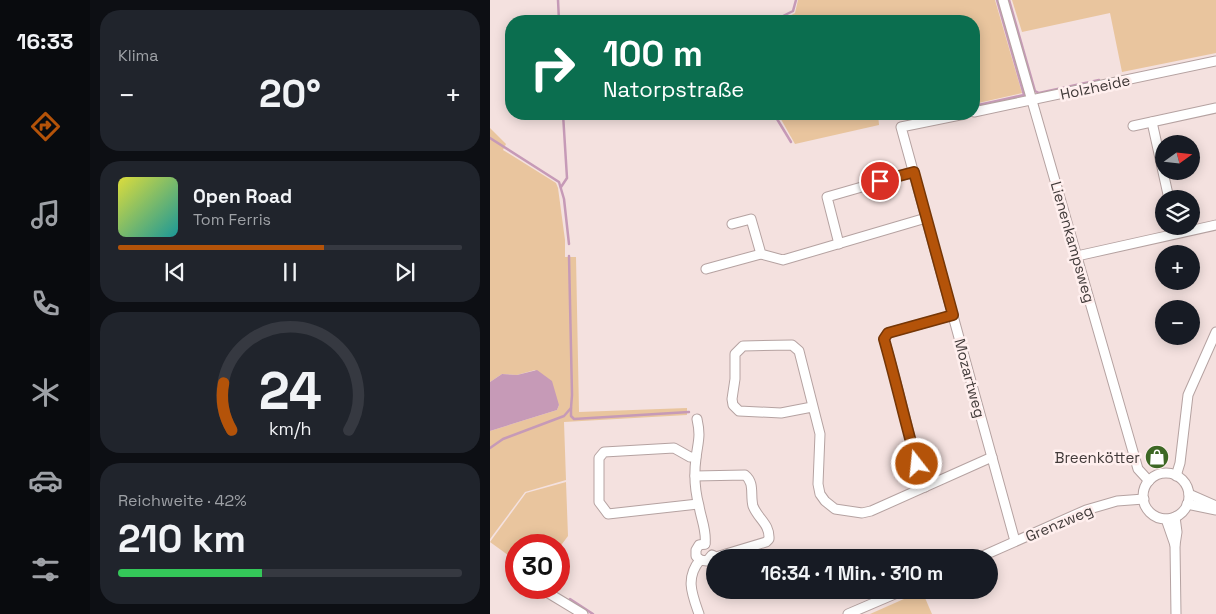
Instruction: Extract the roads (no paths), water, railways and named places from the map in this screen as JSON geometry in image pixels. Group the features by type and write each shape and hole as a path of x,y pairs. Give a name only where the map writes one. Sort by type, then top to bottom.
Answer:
{"street":[{"name":"Lienenkampsweg","path":"1004,0 1138,469 1149,481"},
{"name":"Holzheide","path":"980,111 1216,61"},
{"path":"1133,126 1216,108"},
{"name":"Mozartweg","path":"935,120 901,127 1015,541"},
{"path":"1152,122 1166,190"},
{"path":"839,244 827,197 914,172"},
{"path":"706,269 761,254 783,260 926,218"},
{"path":"732,224 752,219 761,254"},
{"path":"1200,227 1216,225"},
{"path":"1077,256 1156,235"},
{"path":"925,487 904,417 902,400 884,339 888,333 953,315"},
{"path":"1176,476 1180,463 1188,395 1216,332"},
{"path":"812,407 781,413 739,411 733,405 732,399 736,379 735,354 738,349 743,346 792,345 799,351 820,434 818,484 820,494 835,509 862,513 871,511 992,457"},
{"path":"697,419 700,443 696,458 695,476 698,504 706,536 705,544"},
{"path":"696,458 690,457 674,448 604,452 599,458 599,502 608,514 698,504"},
{"path":"1161,474 1176,476 1185,483 1189,494 1187,504 1181,513 1171,518 1154,515 1149,511 1144,499 1144,493 1149,481 1161,474"},
{"path":"695,476 745,475 751,482 753,506 770,532 769,539 766,542 743,549"},
{"path":"1189,494 1216,506"},
{"name":"Grenzweg","path":"998,549 1103,505 1144,499"},
{"path":"1187,504 1216,510"},
{"path":"1171,518 1175,545 1176,614"},
{"path":"705,544 711,549"},
{"path":"705,544 699,546 696,550 696,556 700,560 706,561"},
{"path":"699,614 690,584 695,566 700,560"},
{"path":"558,599 582,614"},
{"path":"848,614 859,612 886,599"}],"waterway":[{"path":"558,0 559,15"},
{"path":"785,15 793,11 796,0"},
{"path":"980,105 1024,95 997,0"},
{"path":"1009,0 1035,91 1039,93 1099,80"},
{"path":"561,187 567,178 563,120"},
{"path":"778,120 791,142"},
{"path":"490,138 559,182 564,199 569,244"},
{"path":"490,448 503,439 564,416 571,408 569,256"},
{"path":"571,408 571,416 574,419 689,412"},
{"path":"570,599 593,614"}],"place":[{"name":"Breenkötter","path":"1157,457"}]}
